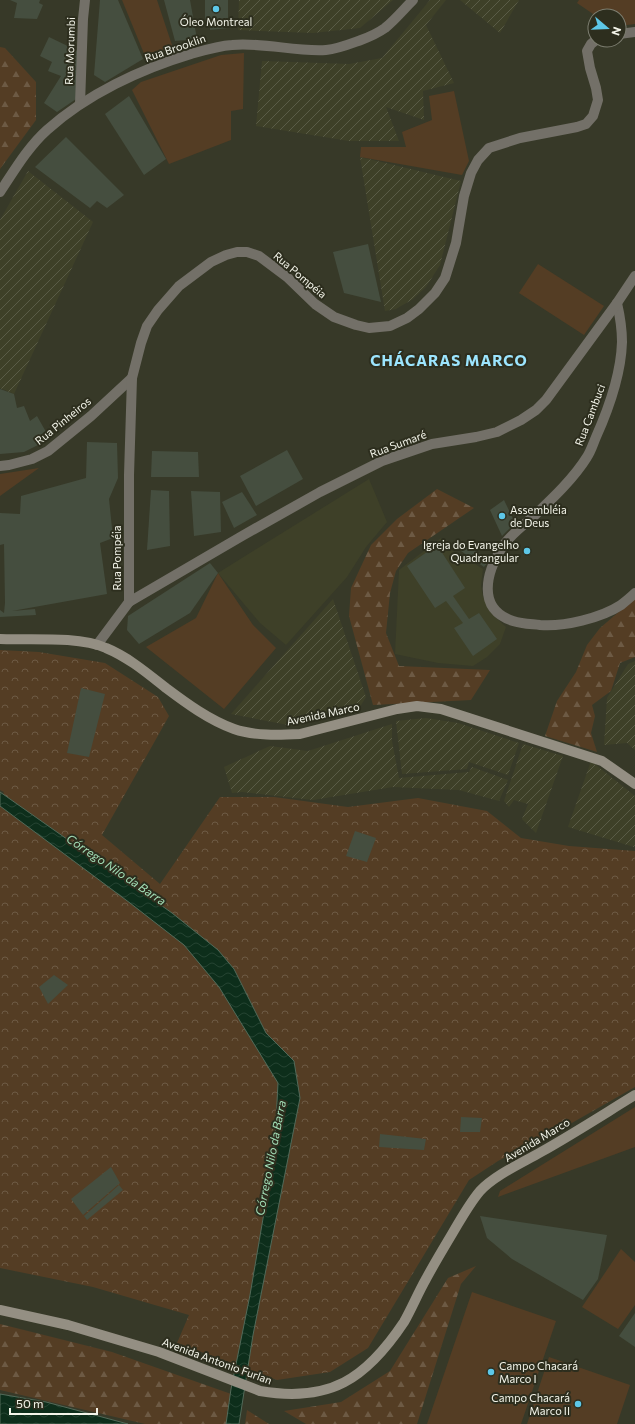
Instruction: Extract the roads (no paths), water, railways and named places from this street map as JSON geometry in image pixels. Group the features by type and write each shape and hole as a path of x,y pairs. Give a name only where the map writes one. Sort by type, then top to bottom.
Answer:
{"main road":[{"name":"Avenida Marco","path":"0,639 74,641 97,645 123,656 186,702 217,721 235,729 254,733 287,735 300,734 397,709 423,706 442,709 602,761 635,784"},
{"name":"Avenida Marco","path":"462,1217 471,1202 481,1190 494,1180 635,1096"},
{"name":"Avenida Antonio Furlan","path":"0,1310 68,1325 159,1352 260,1392 298,1395 319,1392 338,1386 359,1374 381,1353 404,1321 426,1279 462,1217"}],"street":[{"name":"Rua Morumbi","path":"80,104 85,0"},
{"name":"Rua Brooklin","path":"0,192 20,162 47,130 80,104 128,78 167,61 213,48 248,44 327,50 348,45 369,37 385,28 413,0"},
{"name":"Rua Pompéia","path":"97,645 129,602 128,475 132,378 141,343 148,326 158,310 179,286 211,262 226,255 237,252 247,252 259,256 287,277 315,304 334,317 369,328 390,326 407,318 419,309 435,293 445,278 456,244 464,196 471,173 478,160 490,148 520,138 577,127 586,124 593,116 598,100 587,52 589,48"},
{"name":"Rua Sumaré","path":"129,602 320,492 382,461 432,444 498,432 521,420 536,410 546,400 635,276"},
{"name":"Rua Cambuci","path":"617,303 622,335 620,360 604,420 588,456 573,476 535,515 513,534 503,546 493,564 486,591 489,602 500,615 514,621 547,625 573,622 599,616 621,605 635,593"},
{"name":"Rua Pinheiros","path":"0,466 10,465 48,451 132,378"}],"water":[{"path":"0,792 172,913 218,950 234,969 266,1033 294,1061 300,1098 253,1335 239,1424 226,1424 231,1389 250,1295 267,1195 275,1141 278,1083 219,987 184,945 0,806"},
{"path":"0,1394 46,1402 128,1424 0,1424"}],"place":[{"name":"Óleo Montreal","path":"216,9"},
{"name":"Assembléia de Deus","path":"502,516"},
{"name":"Igreja do Evangelho Quadrangular","path":"527,551"},
{"name":"Campo Chacará Marco I","path":"491,1372"},
{"name":"Campo Chacará Marco II","path":"578,1404"}],"district":[{"name":"CHÁCARAS MARCO","path":"449,361"}],"water label":[{"name":"Córrego Nilo da Barra","path":"116,870"},
{"name":"Córrego Nilo da Barra","path":"271,1158"}]}
